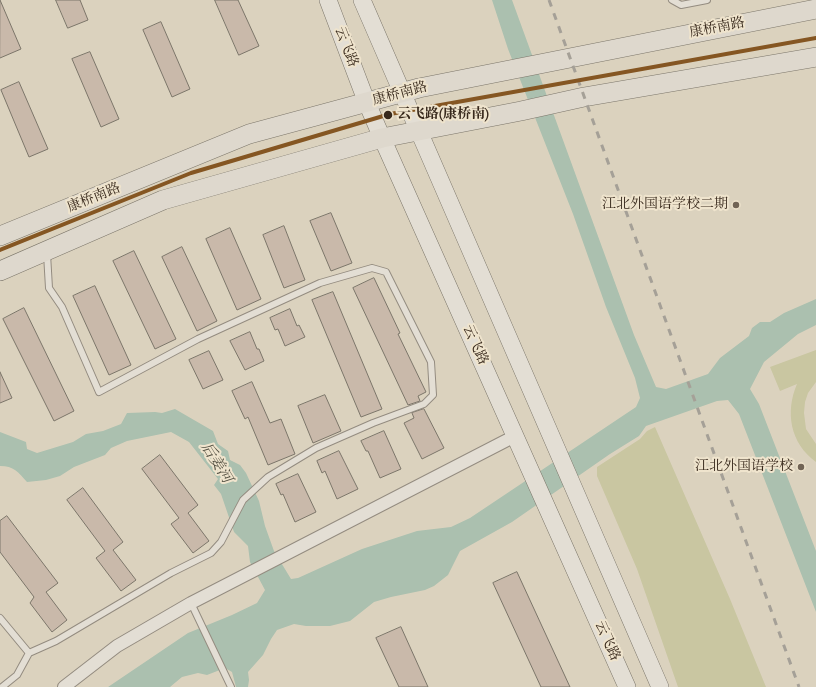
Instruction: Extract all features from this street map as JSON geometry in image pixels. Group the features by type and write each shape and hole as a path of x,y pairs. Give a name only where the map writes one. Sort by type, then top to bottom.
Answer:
{"main road":[{"name":"云飞路","path":"328,0 367,103 382,138 627,687"},
{"path":"362,0 660,687"},
{"name":"康桥南路","path":"0,236 249,134 403,92 545,62 816,9"},
{"name":"康桥南路","path":"0,271 163,200 382,138 560,102 816,57"}],"street":[{"path":"64,687 117,646 191,603 306,544 519,443"}],"lane":[{"path":"672,0 681,5 707,0"},
{"path":"2,687 17,675 29,653 56,641 171,573 211,553 221,542 242,500 268,477 316,448 373,423 424,404 433,395 431,362 386,272 372,268 320,283 198,339 99,392 62,307 49,288 47,250"},
{"path":"191,603 230,684"},
{"path":"0,618 29,653"}],"shaded area":[{"path":"816,350 816,382 808,393 804,413 806,429 816,444 816,462 800,446 792,426 791,405 797,384 780,391 770,367"},
{"path":"655,427 730,599 766,687 678,687 637,569 597,476 597,467 640,439 647,431"}],"water":[{"name":"后姜河","path":"492,0 512,0 634,335 656,387 666,389 708,374 720,358 749,336 752,328 760,322 770,322 784,313 816,299 816,325 798,334 764,362 750,389 759,404 816,551 816,612 739,414 728,400 717,401 646,426 639,436 610,454 512,522 460,551 448,575 434,586 425,590 374,602 350,621 330,626 306,626 294,624 277,630 263,655 248,672 248,687 236,687 232,672 225,668 207,675 198,673 182,677 170,687 108,687 188,633 257,603 265,590 250,562 248,546 234,532 221,494 214,485 218,479 189,442 171,432 127,441 111,448 105,455 74,467 60,476 46,480 27,482 12,468 0,466 0,432 26,442 27,449 37,453 73,442 86,434 103,431 121,424 127,413 162,413 175,409 213,431 218,444 228,451 230,460 240,465 246,473 259,501 265,526 274,551 291,579 298,578 362,549 417,531 451,527 470,518 636,407 640,398 635,378 606,307 573,214 508,49"}],"building":[{"path":"0,0 21,49 0,58"},
{"path":"56,0 80,0 88,20 68,28"},
{"path":"215,0 238,0 259,46 239,55"},
{"path":"161,22 190,89 172,97 143,30"},
{"path":"90,52 119,119 101,127 72,59"},
{"path":"19,82 48,149 29,157 1,90"},
{"path":"331,213 352,263 331,271 310,221"},
{"path":"284,226 305,280 284,288 263,235"},
{"path":"230,228 261,299 237,310 206,239"},
{"path":"182,247 217,321 197,331 162,257"},
{"path":"134,251 176,339 155,349 113,261"},
{"path":"374,278 400,333 398,334 426,392 418,396 420,401 408,405 353,288"},
{"path":"95,286 131,365 109,375 73,296"},
{"path":"333,292 382,409 361,417 312,300"},
{"path":"24,308 74,411 54,421 3,319"},
{"path":"290,309 297,326 299,325 305,337 285,346 278,329 275,330 270,318"},
{"path":"250,332 264,361 245,370 230,341"},
{"path":"209,351 223,380 203,389 189,360"},
{"path":"0,372 12,398 0,403"},
{"path":"252,382 270,423 281,419 295,454 268,465 248,417 245,419 232,391"},
{"path":"325,395 341,431 313,443 298,406"},
{"path":"424,409 444,448 422,459 404,423 414,418 412,413"},
{"path":"384,431 401,469 380,478 368,451 366,451 361,441"},
{"path":"339,451 358,489 337,499 325,471 322,473 317,461"},
{"path":"160,455 198,505 188,513 209,541 193,553 171,524 179,518 142,469"},
{"path":"298,474 316,512 295,522 283,494 281,495 276,484"},
{"path":"83,488 123,542 113,550 136,580 121,591 96,558 105,551 67,500"},
{"path":"7,516 58,583 46,592 67,620 52,632 30,603 34,597 0,552 0,521"},
{"path":"517,572 570,687 541,687 493,583"},
{"path":"401,627 428,687 399,687 376,638"}],"railway":[{"path":"549,0 799,687"}],"transit line":[{"path":"0,250 191,173 390,114 816,38"}],"place":[{"name":"云飞路(康桥南)","path":"388,115"},
{"name":"江北外国语学校二期","path":"736,205"},
{"name":"江北外国语学校","path":"801,467"}]}
